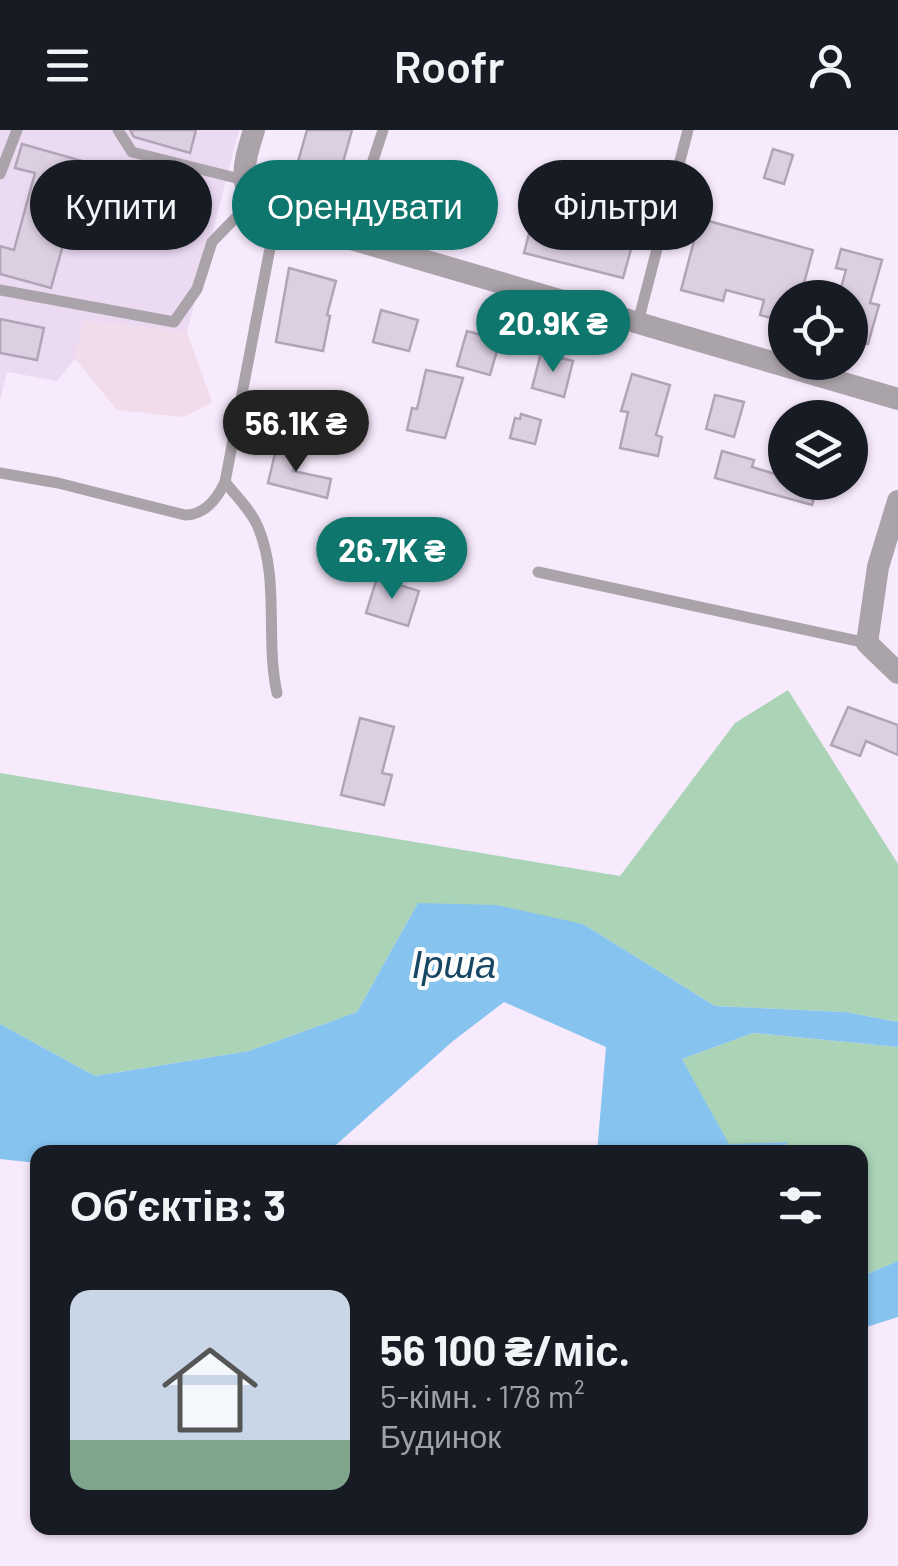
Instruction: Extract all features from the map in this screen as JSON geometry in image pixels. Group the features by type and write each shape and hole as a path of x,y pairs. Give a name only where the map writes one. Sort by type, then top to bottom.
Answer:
{"street":[{"path":"251,160 254,130"},
{"path":"382,250 898,399"},
{"path":"898,501 878,567 868,643 898,673"}],"lane":[{"path":"0,174 17,130"},
{"path":"118,130 132,152 232,185"},
{"path":"373,160 383,130"},
{"path":"638,322 688,130"},
{"path":"0,290 174,322 197,289 212,242 232,213"},
{"path":"0,472 58,482 184,514 207,508 225,482 270,250"},
{"path":"225,482 252,516 263,543 272,613 270,659 277,693"},
{"path":"538,572 868,643"}],"shaded area":[{"path":"0,130 239,130 212,235 212,160 30,160 30,250 208,250 187,332 83,321 75,359 57,381 7,372 0,400"},
{"path":"83,321 187,332 212,402 184,417 117,410 75,359"}],"green space":[{"path":"788,690 898,864 898,1022 846,1012 715,1006 583,924 418,903 357,1012 249,1051 95,1076 0,1024 0,773 620,876 735,723"},
{"path":"753,1033 898,1047 898,1261 868,1274 868,1145 729,1145 682,1059"}],"water":[{"name":"Ірша","path":"418,903 496,905 583,924 715,1006 846,1012 898,1022 898,1047 753,1033 682,1059 729,1144 788,1142 785,1145 598,1145 606,1047 504,1002 453,1041 336,1145 30,1145 30,1162 0,1159 0,1024 95,1076 249,1051 357,1012"},
{"path":"898,1261 898,1317 868,1326 868,1274"}],"building":[{"path":"130,130 196,130 190,153 134,137"},
{"path":"307,130 352,130 344,160 299,160"},
{"path":"22,144 79,160 30,160 30,172 15,168"},
{"path":"773,149 793,155 784,184 764,178"},
{"path":"30,191 30,250 62,250 51,288 0,274 0,246 14,250"},
{"path":"713,222 813,250 805,280 768,280 768,317 760,315 764,300 726,290 723,301 681,290 692,250 713,250"},
{"path":"841,249 882,260 870,303 879,305 868,344 868,280 843,280 846,270 836,268"},
{"path":"525,250 631,250 623,278 524,253"},
{"path":"289,268 336,281 323,351 276,342"},
{"path":"381,310 418,320 409,351 373,342"},
{"path":"0,319 44,328 37,360 0,353"},
{"path":"467,331 500,340 490,375 457,366"},
{"path":"541,353 573,361 564,397 532,388"},
{"path":"426,370 463,378 445,438 407,430 412,408 417,409"},
{"path":"632,374 670,385 656,435 662,437 658,456 620,448 628,412 621,411"},
{"path":"715,395 744,402 734,437 706,429"},
{"path":"521,414 541,420 535,444 510,438 515,418 520,419"},
{"path":"277,445 298,450 293,471 331,479 327,498 268,483"},
{"path":"722,451 754,460 752,467 768,472 768,493 715,478"},
{"path":"377,578 419,591 408,626 366,613"},
{"path":"848,707 898,725 898,755 866,741 860,756 831,745"},
{"path":"360,718 394,727 382,773 392,775 384,805 341,795"}]}
